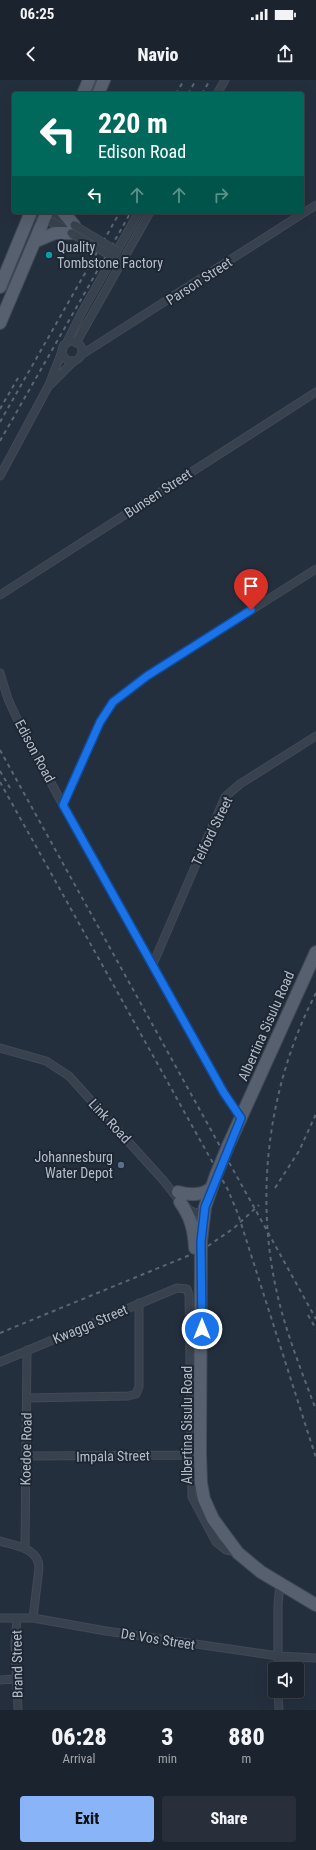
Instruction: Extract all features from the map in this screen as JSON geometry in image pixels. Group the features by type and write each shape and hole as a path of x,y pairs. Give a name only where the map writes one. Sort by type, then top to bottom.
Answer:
{"main road":[{"path":"84,92 89,80"},
{"path":"99,92 104,80"},
{"path":"0,287 31,214"},
{"path":"0,323 47,214"},
{"path":"36,241 55,233 72,229 64,214"},
{"name":"Albertina Sisulu Road","path":"316,952 228,1146 205,1208 201,1241 202,1313 195,1455 202,1488 209,1511 217,1526 238,1553 261,1572 316,1604"},
{"path":"202,1313 196,1273 193,1230 189,1217 179,1197 189,1194 204,1193 214,1181"}],"street":[{"path":"218,92 225,80"},
{"name":"Parson Street","path":"304,213 316,205"},
{"path":"47,214 115,254"},
{"path":"49,385 74,361 65,358 72,345 76,322 138,214"},
{"path":"0,476 49,385 149,214"},
{"name":"Parson Street","path":"74,361 81,355 96,347 302,214"},
{"path":"72,345 96,347"},
{"path":"72,345 81,355"},
{"name":"Bunsen Street","path":"0,595 316,392"},
{"path":"63,805 100,722 113,702 147,676 316,569"},
{"name":"Edison Road","path":"0,673 8,699 19,723 63,805 224,1093 241,1118"},
{"name":"Telford Street","path":"153,964 225,797 240,784 316,736"},
{"name":"Link Road","path":"0,1048 35,1057 62,1070 194,1212 200,1213 205,1208"},
{"path":"163,1180 179,1197 201,1200 205,1208"},
{"name":"Kwagga Street","path":"0,1362 139,1304 181,1288 187,1289 190,1295 195,1455"},
{"path":"27,1398 128,1396 136,1394 139,1387 139,1304"},
{"name":"Koedoe Road","path":"25,1548 27,1350"},
{"name":"Impala Street","path":"26,1456 195,1455"},
{"path":"0,1541 25,1548"},
{"name":"Brand Street","path":"25,1548 33,1553 38,1560 39,1568 32,1618"},
{"path":"278,1662 280,1584"},
{"name":"De Vos Street","path":"0,1618 32,1618 106,1631 278,1656 316,1658"},
{"name":"Brand Street","path":"17,1618 16,1679 18,1710"},
{"path":"0,1680 16,1679"},
{"path":"278,1698 279,1710"}],"railway":[{"path":"177,92 184,80"},
{"path":"189,92 196,80"},
{"path":"203,92 210,80"},
{"path":"0,422 119,214"},
{"path":"0,441 130,214"},
{"path":"0,409 18,378"},
{"path":"0,750 316,1319"},
{"path":"0,771 10,788"},
{"path":"0,782 228,1190 238,1214 316,1458"},
{"path":"316,993 300,1028 287,1064 277,1101 270,1139 267,1178 267,1217 270,1255 277,1293 285,1323 316,1410"},
{"path":"275,1188 299,1151 316,1114"},
{"path":"208,1246 234,1228 259,1205"},
{"path":"0,1333 190,1255"},
{"path":"308,1315 316,1329"}],"place":[{"name":"Quality Tombstone Factory","path":"49,255"},
{"name":"Johannesburg Water Depot","path":"121,1165"}],"route":[{"path":"202,1329 201,1241 205,1207 216,1175 241,1118 224,1093 63,805 100,722 113,702 147,676 251,610"}]}
